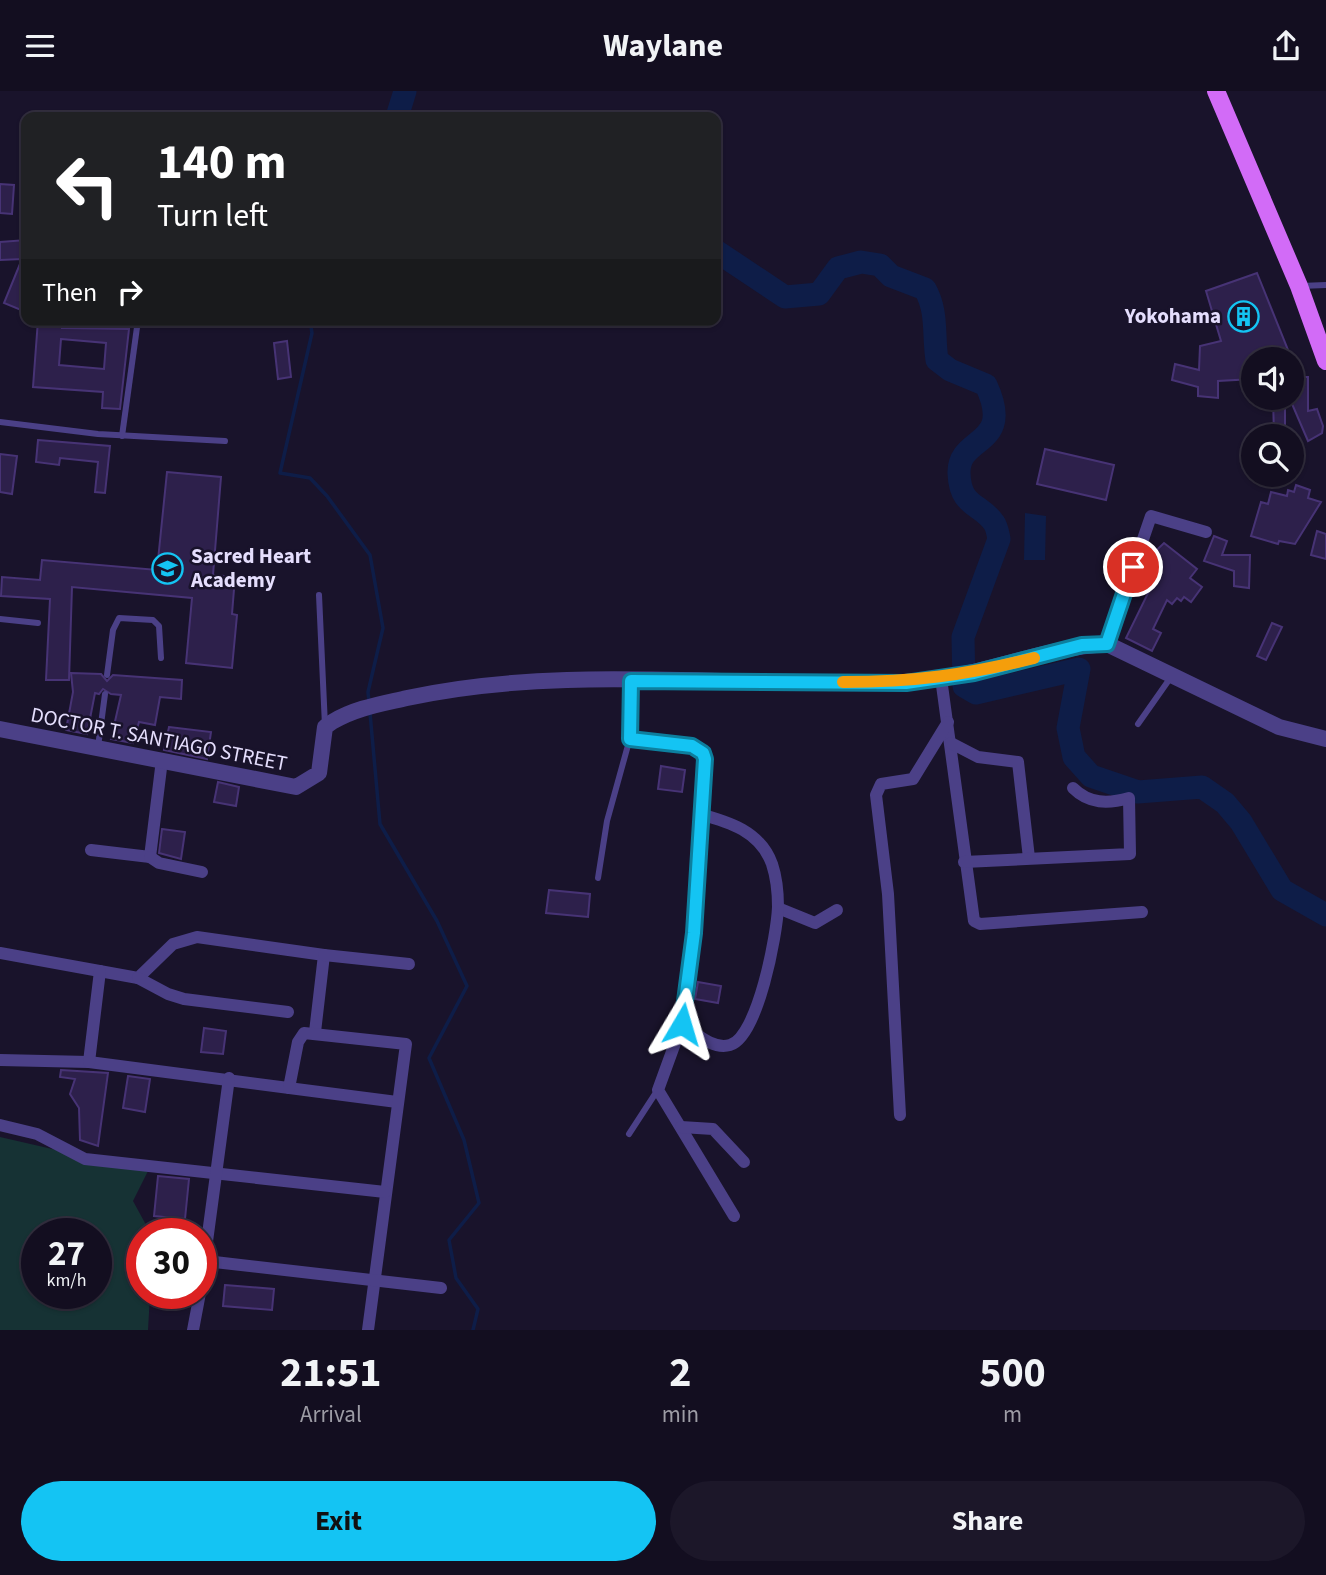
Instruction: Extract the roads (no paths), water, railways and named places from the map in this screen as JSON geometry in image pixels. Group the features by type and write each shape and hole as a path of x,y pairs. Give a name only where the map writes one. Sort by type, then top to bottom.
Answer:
{"main road":[{"path":"1216,91 1299,286 1326,361"}],"street":[{"path":"1107,644 1151,516 1206,532"},
{"path":"325,727 341,717 372,706 481,686 631,681 906,683 974,673 1082,645 1107,644 1279,727 1326,739"},
{"path":"943,678 964,862 974,921 980,924 1142,912"},
{"path":"631,681 630,739 692,746 703,753 694,933 682,1024 658,1090 734,1216"},
{"path":"900,1115 888,894 876,795 881,784 913,779 948,722"},
{"name":"DOCTOR T. SANTIAGO STREET","path":"0,729 296,787 319,773 325,727"},
{"path":"951,743 978,757 1018,762 1029,858"},
{"path":"150,857 162,760"},
{"path":"964,862 1130,854 1129,798 1112,803 1098,801 1082,797 1073,788"},
{"path":"682,1024 713,1045 731,1045 741,1038 752,1022 760,996 778,908 772,863 759,843 733,823 700,814"},
{"path":"91,850 150,857 159,863 202,872"},
{"path":"778,908 816,923 837,910"},
{"path":"138,978 173,944 197,937 409,964"},
{"path":"0,953 138,978 168,995 184,999 288,1011"},
{"path":"315,1032 324,954"},
{"path":"89,1062 100,971"},
{"path":"289,1088 300,1037 315,1032 406,1044 372,1281 368,1330"},
{"path":"0,1060 89,1062 229,1078 397,1102"},
{"path":"211,1218 229,1078"},
{"path":"0,1125 37,1134 85,1159 386,1192"},
{"path":"681,1127 713,1129 744,1162"},
{"path":"217,1262 441,1288"},
{"path":"193,1330 197,1309"}],"lane":[{"path":"1299,286 1326,285"},
{"path":"122,436 137,326"},
{"path":"0,422 122,436 225,441"},
{"path":"319,595 325,727"},
{"path":"107,675 113,630 119,618 153,620 159,626 161,658"},
{"path":"0,619 38,623"},
{"path":"1138,724 1172,675"},
{"path":"98,747 105,694"},
{"path":"597,878 607,821 630,739"},
{"path":"629,1134 658,1090"}],"water":[{"path":"1025,513 1046,516 1045,560 1024,560"}],"waterway":[{"path":"399,112 405,91"},
{"path":"721,254 785,297 819,294 838,268 861,262 880,265 891,276 925,289 933,315 937,360 950,370 986,385 993,405 994,420 990,430 967,452 961,461 959,473 963,493 994,523 999,539 963,637 964,686 976,693 1079,669 1068,728 1074,757 1091,776 1138,792 1202,787 1225,803 1241,822 1282,890 1326,915"},
{"path":"311,326 312,333 280,473 310,478 327,496 370,555 383,628 368,692 369,702"},
{"path":"370,713 380,824 437,921 467,986 429,1058 464,1140 479,1203 449,1240 456,1278 478,1309 473,1330"}],"place":[{"name":"Yokohama","path":"1244,316"},
{"name":"Sacred Heart Academy","path":"168,568"}]}
